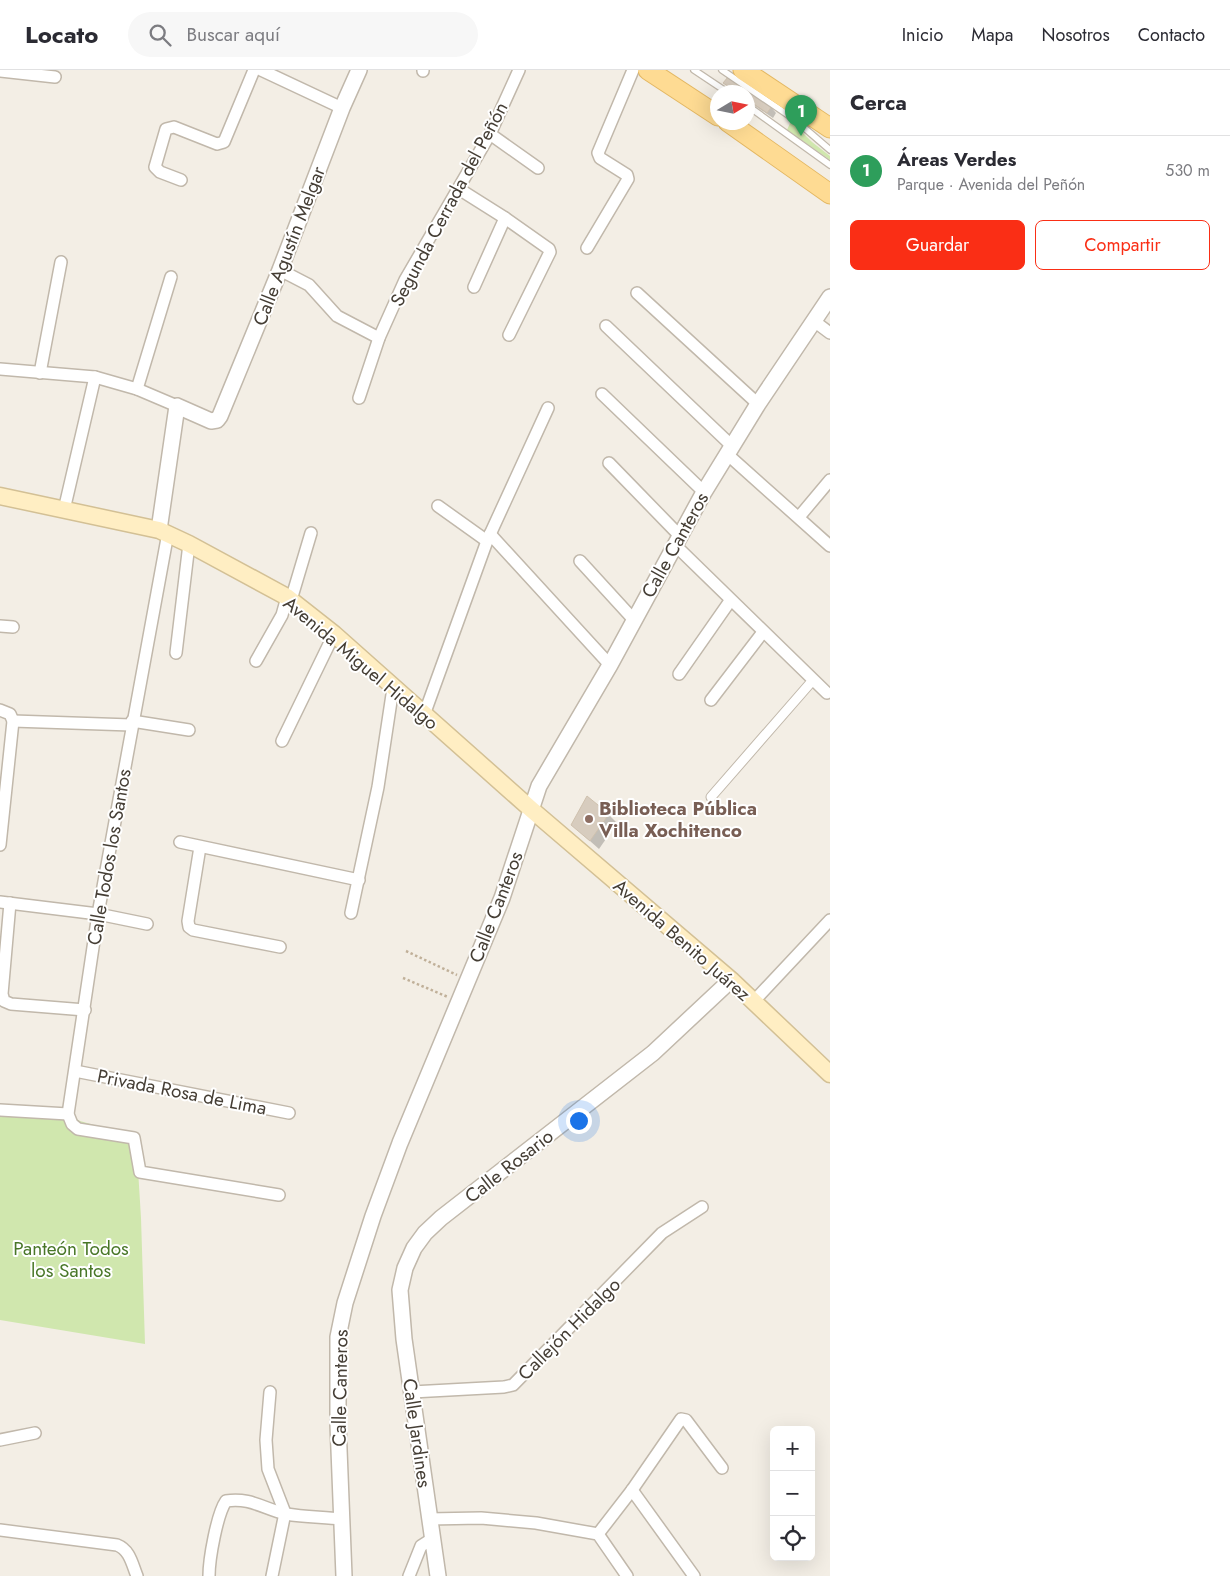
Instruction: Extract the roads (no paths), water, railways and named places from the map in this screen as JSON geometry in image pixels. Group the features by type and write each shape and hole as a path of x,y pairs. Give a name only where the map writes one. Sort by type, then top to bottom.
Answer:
{"main road":[{"path":"648,70 710,111"},
{"path":"743,70 830,128"},
{"path":"739,130 830,194"},
{"name":"Avenida Miguel Hidalgo","path":"0,496 164,531 289,599 334,634 532,810"},
{"name":"Avenida Benito Juárez","path":"532,810 731,980 830,1074"}],"street":[{"path":"181,180 160,172 156,167 164,132 170,127 174,127 216,144 224,142 254,70"},
{"path":"261,70 342,108"},
{"name":"Segunda Cerrada del Peñón","path":"360,398 379,338 405,280 490,134 519,70"},
{"path":"587,248 628,179 627,175 600,158 598,153 634,70"},
{"path":"0,71 55,77"},
{"name":"Calle Agustín Melgar","path":"177,406 211,420 216,420 220,416 280,270 357,71"},
{"path":"490,134 538,168"},
{"path":"459,189 547,246 550,251 509,334"},
{"path":"474,286 505,218"},
{"path":"40,373 61,262"},
{"path":"280,270 310,285 337,316 379,338"},
{"path":"137,390 171,277"},
{"path":"637,293 758,404"},
{"name":"Calle Canteros","path":"344,1576 338,1424 338,1337 345,1303 373,1216 400,1143 502,898 539,786 610,665 704,492 758,404 830,297"},
{"path":"814,321 830,333"},
{"path":"606,326 730,450 830,546"},
{"path":"0,369 95,377 137,390 177,406 164,531"},
{"path":"64,510 95,377"},
{"path":"602,394 704,492"},
{"path":"424,715 489,537 548,408"},
{"path":"609,463 730,601 827,693"},
{"path":"799,517 830,480"},
{"path":"438,506 489,537 610,665"},
{"name":"Calle Todos los Santos","path":"68,1114 98,914 164,531"},
{"path":"256,661 289,599 311,533"},
{"path":"176,653 189,544"},
{"path":"580,561 634,620"},
{"path":"679,674 730,601"},
{"path":"0,626 13,628"},
{"path":"711,700 763,632"},
{"path":"282,741 334,634"},
{"path":"711,797 813,680"},
{"path":"351,913 378,787 393,688"},
{"path":"0,845 8,715 132,723 189,730"},
{"path":"180,842 359,880"},
{"path":"200,847 188,921 189,927 193,930 280,947"},
{"path":"85,1010 10,1004 4,1001 2,994 5,903 98,914 147,924"},
{"path":"753,1002 830,920"},
{"name":"Calle Rosario","path":"400,1290 405,1268 414,1248 425,1232 653,1053 731,980"},
{"name":"Privada Rosa de Lima","path":"75,1071 289,1113"},
{"path":"0,1110 68,1114 72,1124 78,1129 134,1138 140,1172 279,1195"},
{"name":"Callejón Hidalgo","path":"412,1392 513,1385 662,1233 702,1207"},
{"name":"Calle Jardines","path":"400,1290 404,1339 438,1576"},
{"path":"270,1392 266,1440 268,1469 285,1513 272,1576"},
{"path":"598,1534 632,1490 681,1419 686,1420 722,1468"},
{"path":"0,1440 35,1433"},
{"path":"632,1490 694,1576"},
{"path":"208,1576 220,1512 226,1501 236,1499 247,1500 285,1513 341,1519"},
{"path":"429,1519 480,1518 536,1523 598,1534 627,1576"},
{"path":"0,1530 117,1545 124,1548 128,1554 137,1576"},
{"path":"409,1576 420,1546 432,1539"}],"lane":[{"path":"694,70 716,85"},
{"path":"722,70 794,119 830,150"},
{"path":"755,111 830,164"}],"place":[{"name":"Áreas Verdes","path":"801,136"},
{"name":"Biblioteca Pública Villa Xochitenco","path":"589,819"}],"park label":[{"name":"Panteón Todos los Santos","path":"71,1259"}]}
